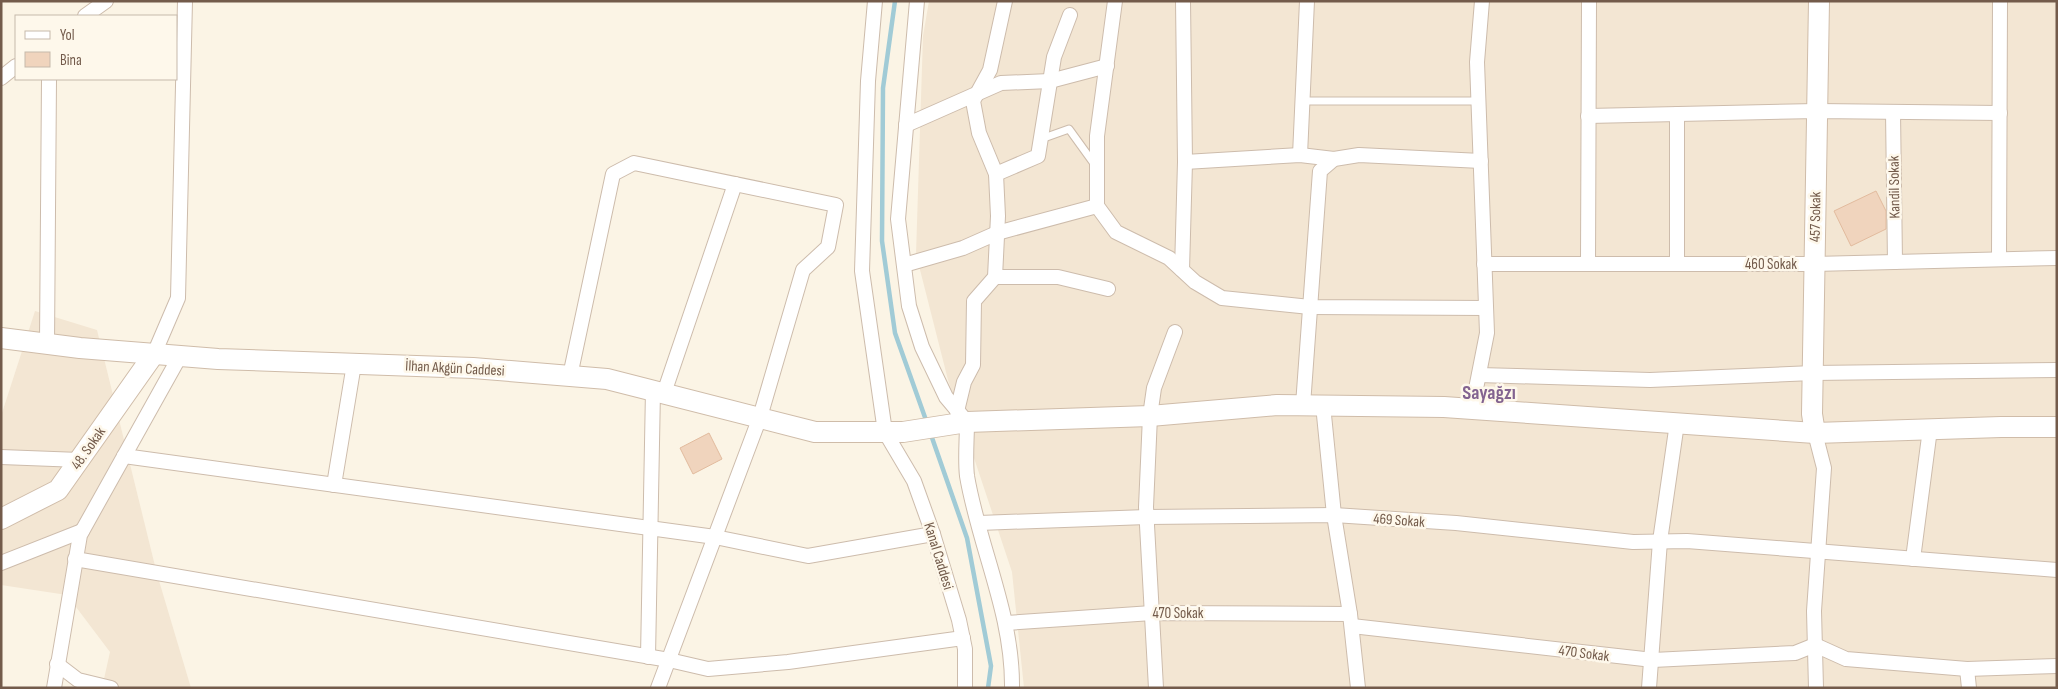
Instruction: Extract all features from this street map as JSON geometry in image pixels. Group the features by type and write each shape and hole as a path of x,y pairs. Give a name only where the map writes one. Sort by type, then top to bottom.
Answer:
{"main road":[{"name":"457 Sokak","path":"1815,433 1812,414 1819,1"},
{"name":"İlhan Akgün Caddesi","path":"1,338 180,356 473,368 607,379 815,432 894,432 959,419 1150,416 1277,405 1472,409 1815,433 2057,427"},
{"name":"48. Sokak","path":"1,518 58,490 154,354"}],"street":[{"path":"86,15 106,1"},
{"path":"154,354 178,298 185,1"},
{"path":"875,1 868,81 862,271 894,432"},
{"path":"916,1 898,219 908,306 922,347 946,398 959,419"},
{"path":"1005,1 990,70 973,102 978,133 996,174 997,233 995,277 974,301 973,364 964,382 959,419 967,474 1006,623 1011,655 1012,688"},
{"path":"1115,1 1097,136 1097,206 1116,232 1169,258 1195,282 1222,298 1310,307 1486,308"},
{"path":"1182,270 1185,162 1183,1"},
{"path":"1300,155 1307,1"},
{"path":"1472,409 1487,333 1477,62 1482,1"},
{"path":"1588,263 1589,1"},
{"path":"1999,259 2000,1"},
{"path":"996,174 1038,156 1054,57 1070,15"},
{"path":"906,124 1000,82 1050,81 1107,66"},
{"path":"1,78 15,67"},
{"path":"47,344 49,80"},
{"path":"1588,116 1817,112 2000,113"},
{"name":"Kandil Sokak","path":"1893,112 1895,262"},
{"path":"1677,264 1678,114"},
{"path":"1185,162 1300,155 1334,159 1359,155 1481,161"},
{"path":"1303,405 1320,171 1334,159"},
{"path":"570,376 613,174 634,163 836,205 828,247 803,270 760,418 658,688"},
{"path":"648,656 650,528 659,392 735,184"},
{"path":"904,265 963,248 997,233 1097,206"},
{"name":"460 Sokak","path":"1484,264 1814,264 2057,258"},
{"path":"995,277 1058,277 1108,289"},
{"path":"1156,688 1146,517 1150,416 1154,388 1175,332"},
{"path":"54,688 82,531 180,356"},
{"path":"334,485 354,364"},
{"path":"1479,375 1650,380 1813,372 2057,370"},
{"path":"1323,405 1334,515 1351,620 1358,688"},
{"path":"1650,688 1660,542 1677,423"},
{"path":"1913,559 1930,429"},
{"name":"Kanal Caddesi","path":"894,432 933,534 963,638 967,673 965,688"},
{"path":"1815,433 1824,468 1814,611 1816,688"},
{"path":"124,456 715,537 808,556 933,534"},
{"path":"1,457 80,460"},
{"name":"469 Sokak","path":"979,523 1146,517 1334,515 1456,523 1633,542 1686,541 2057,570"},
{"path":"1,564 82,531"},
{"path":"76,559 648,656 708,669 788,662 963,638"},
{"name":"470 Sokak","path":"1006,623 1152,613 1351,620 1652,660 1796,653 1815,645"},
{"path":"1815,645 1846,659 1967,669 2057,666"},
{"path":"57,664 78,680 111,688"},
{"path":"1967,669 1969,688"}],"lane":[{"path":"1303,101 1479,101"},
{"path":"1040,139 1069,129 1097,168"}],"shaded area":[{"path":"929,1 2057,1 2057,688 1024,688 1012,572 948,380 916,254 923,36"},
{"path":"35,311 97,330 157,574 191,688 102,688 110,652 67,595 1,585 1,416"}],"building":[{"path":"1876,191 1886,211 1886,229 1851,246 1834,211"},
{"path":"709,433 722,459 693,474 680,448"}],"waterway":[{"path":"895,1 883,88 882,241 895,333 927,423"},
{"path":"930,432 967,538 991,666 988,688"}],"district":[{"name":"Sayağzı","path":"1489,392"}]}
